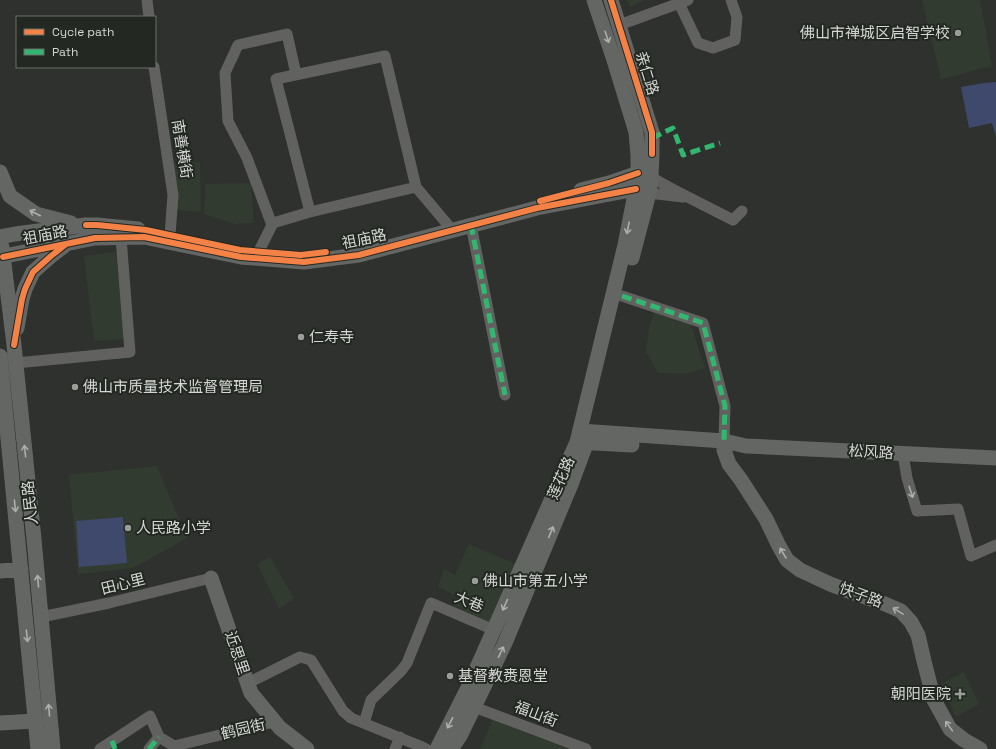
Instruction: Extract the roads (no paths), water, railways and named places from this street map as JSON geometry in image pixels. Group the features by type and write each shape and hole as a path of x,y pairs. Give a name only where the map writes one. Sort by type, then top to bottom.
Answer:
{"main road":[{"name":"亲仁路","path":"594,0 636,132 638,156 645,175"},
{"name":"亲仁路","path":"611,0 652,132 652,154 645,175"},
{"path":"0,172 10,196 36,214 66,223 86,225"},
{"path":"642,191 645,175"},
{"name":"祖庙路","path":"0,234 15,234 86,225 97,225 146,230 240,250 301,255 358,249 609,183 645,175"},
{"name":"祖庙路","path":"2,257 95,238 144,237 241,257 304,262 358,255 537,208 642,191"},
{"name":"莲花路","path":"436,749 468,688 596,408 622,296 642,191"},
{"name":"莲花路","path":"451,749 460,736 505,643 572,482 625,245 642,191"},
{"name":"人民路","path":"0,234 16,363 53,749"},
{"path":"14,345 22,300 25,289 33,272 67,244"},
{"name":"人民路","path":"0,356 38,749"},
{"path":"583,436 724,446"},
{"name":"松风路","path":"724,446 996,458"},
{"name":"快子路","path":"724,446 730,464 766,519 787,560 800,570 830,584 901,611 911,622 918,635 934,700 950,729 964,740 980,749"},
{"path":"0,571 21,569"},
{"name":"近思里","path":"212,578 251,693 274,722"},
{"path":"0,723 36,720"},
{"name":"鹤园街","path":"274,722 308,749"}],"street":[{"path":"147,0 149,16"},
{"path":"619,25 684,2 698,43 713,48 736,40 737,17 731,0"},
{"path":"272,226 247,158 228,121 224,73 238,45 286,34 296,74"},
{"path":"310,212 276,79 385,56 416,187 448,225"},
{"name":"南善横街","path":"154,68 173,195 170,235"},
{"path":"645,175 733,220 742,211"},
{"path":"259,251 274,223 310,212 416,187"},
{"path":"642,191 687,197"},
{"path":"471,225 505,395"},
{"path":"16,363 130,352 121,238"},
{"path":"622,296 703,323 725,406 724,446"},
{"path":"903,454 907,478 917,511 958,509 971,556 996,545"},
{"name":"田心里","path":"41,617 109,603 212,578"},
{"name":"大巷","path":"364,723 371,700 401,671 407,663 431,603 494,630"},
{"path":"248,682 300,657 311,660 343,711 351,718 426,749"},
{"name":"福山街","path":"474,707 582,748"},
{"path":"100,749 113,745 150,716 159,737 149,749"},
{"name":"鹤园街","path":"159,737 175,747 274,722"},
{"path":"395,749 400,737"}],"place":[{"name":"佛山市禅城区启智学校","path":"958,33"},
{"name":"仁寿寺","path":"301,337"},
{"name":"佛山市质量技术监督管理局","path":"75,387"},
{"name":"人民路小学","path":"128,528"},
{"name":"佛山市第五小学","path":"475,581"},
{"name":"基督教赉恩堂","path":"450,676"},
{"name":"朝阳医院","path":"960,694"}]}
